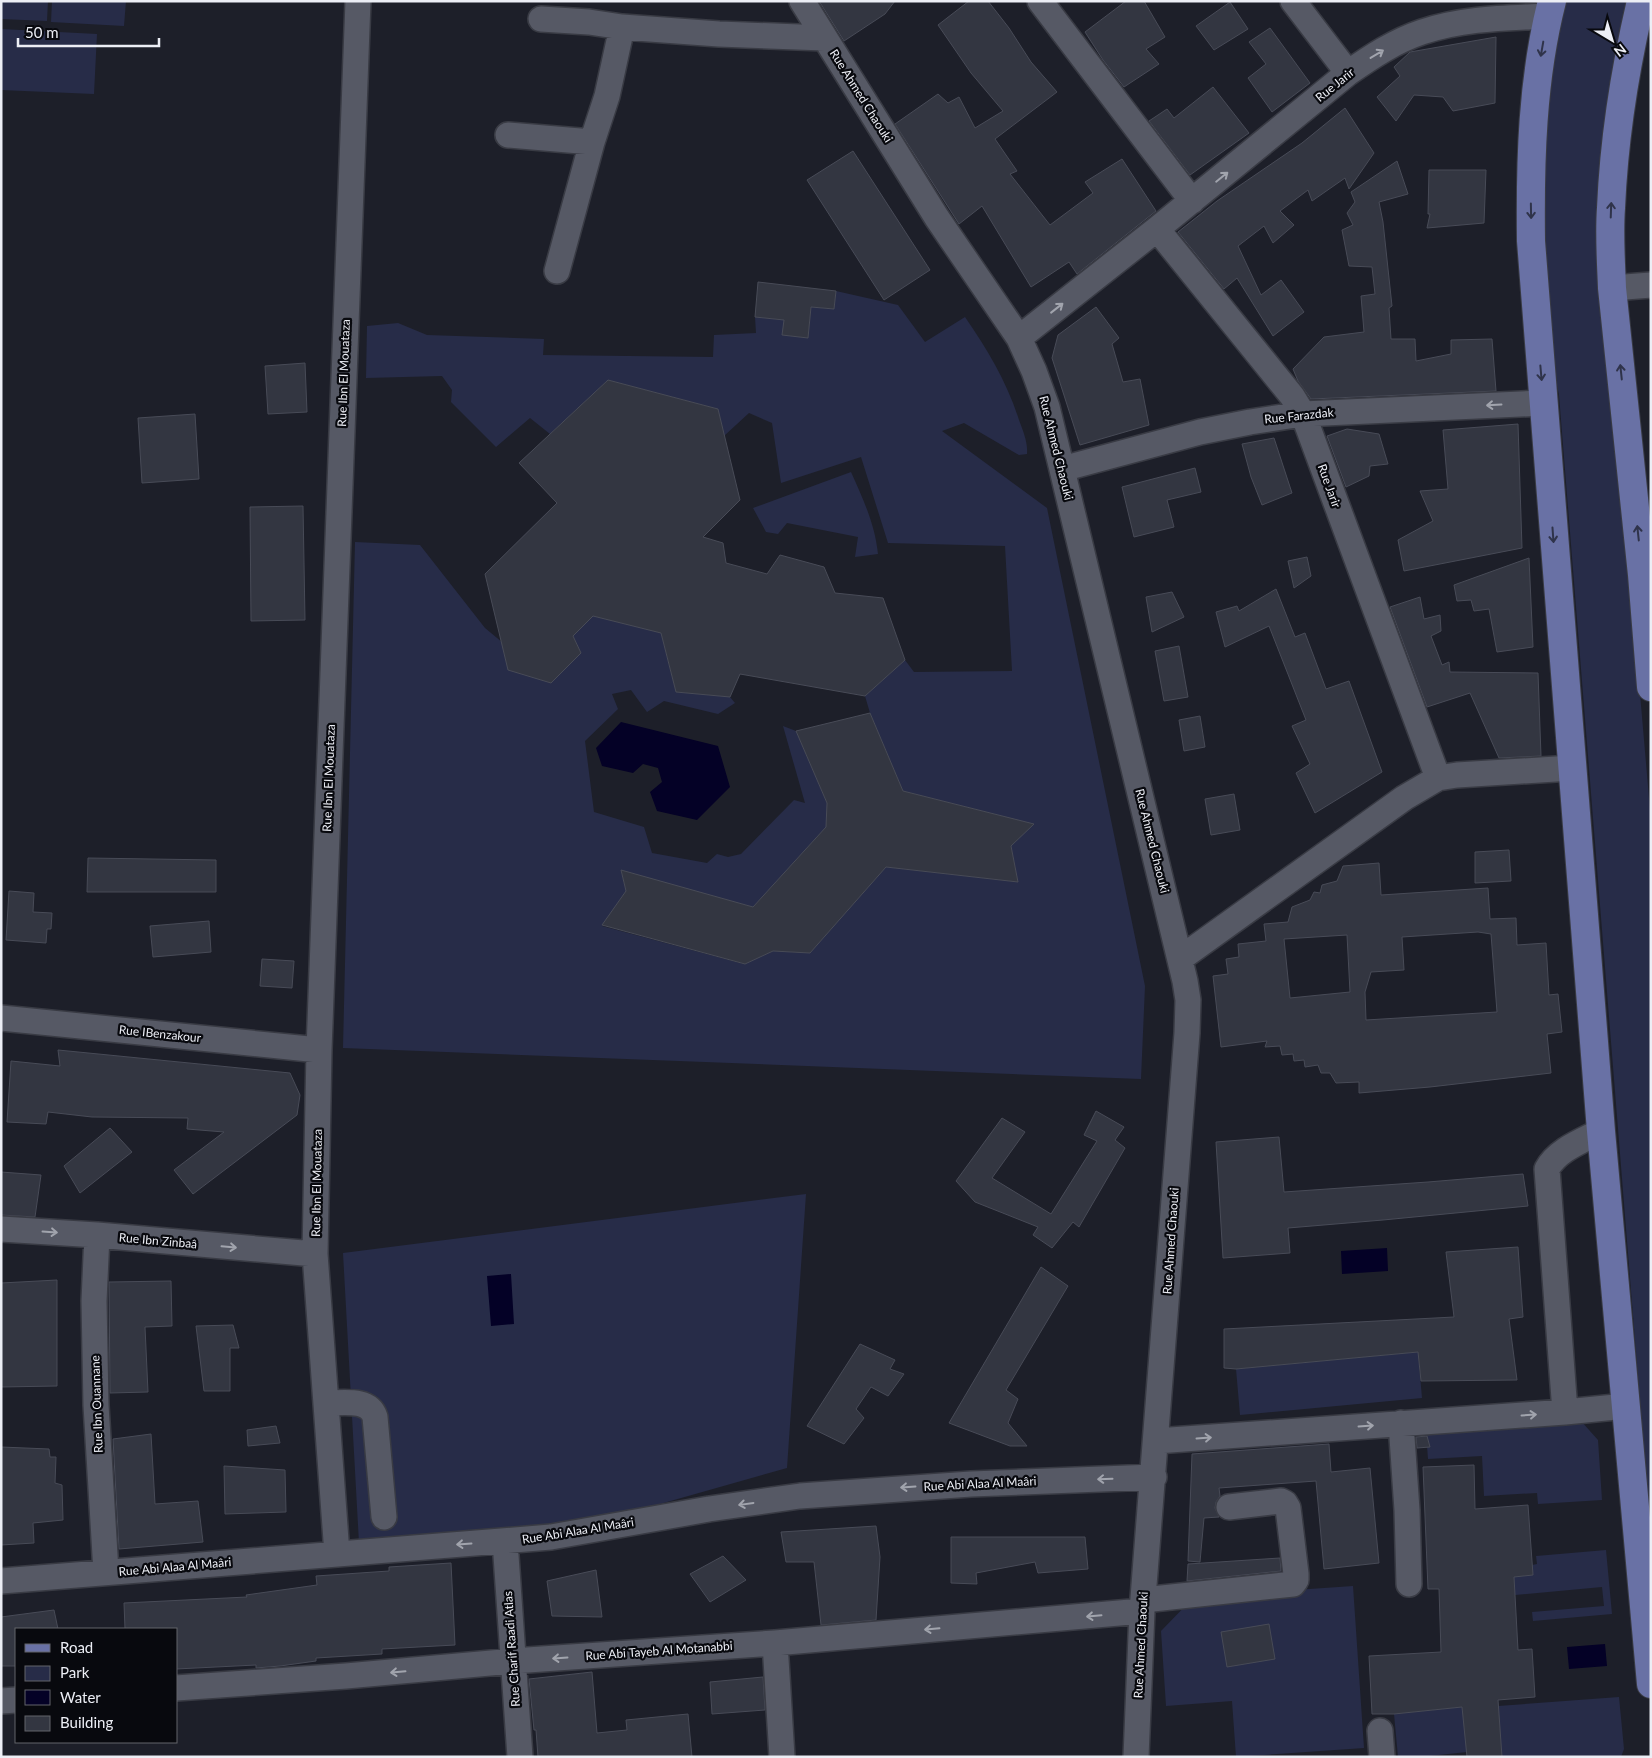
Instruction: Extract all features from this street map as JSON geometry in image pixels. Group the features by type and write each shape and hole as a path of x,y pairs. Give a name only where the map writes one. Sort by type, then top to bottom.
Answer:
{"main road":[{"path":"1641,1 1628,54 1614,159 1610,210 1612,288 1646,575 1651,687"},
{"path":"1550,9 1540,60 1536,94 1530,187 1532,250 1601,1131 1651,1684"}],"street":[{"name":"Rue Ibn El Mouataza","path":"337,1554 315,1254 319,1050 358,1"},
{"name":"Rue Ahmed Chaouki","path":"802,1 937,218 1018,338 1034,371 1047,407 1181,958 1188,1000 1188,1016 1143,1605 1136,1757"},
{"path":"1040,1 1192,201"},
{"path":"1293,1 1348,73"},
{"name":"Rue Jarir","path":"1018,338 1192,201 1348,73 1388,48 1420,32 1435,28 1550,9"},
{"path":"541,19 588,12 622,27 719,34 825,38"},
{"path":"557,271 606,96 622,27"},
{"path":"508,135 592,142"},
{"name":"Rue Jarir","path":"1157,229 1292,396 1302,414 1438,778"},
{"path":"1612,288 1651,285"},
{"name":"Rue Farazdak","path":"1062,469 1200,432 1302,414 1543,403"},
{"path":"1181,958 1404,798 1438,778 1457,775 1572,768"},
{"name":"Rue IBenzakour","path":"1,1018 319,1050"},
{"path":"1565,1412 1547,1169 1558,1156 1601,1131"},
{"name":"Rue Ibn Zinbaâ","path":"1,1230 97,1235 315,1254"},
{"name":"Rue Ibn Ouannane","path":"97,1235 94,1301 96,1405 106,1572"},
{"path":"326,1404 348,1403 368,1405 373,1411 384,1517"},
{"path":"1156,1441 1626,1406"},
{"path":"1401,1423 1407,1510 1409,1584"},
{"name":"Rue Abi Alaa Al Maâri","path":"1,1581 551,1537 709,1509 800,1496 971,1484 1154,1477"},
{"name":"Rue Abi Tayeb Al Motanabbi","path":"178,1688 346,1676 513,1661 776,1643 1143,1605 1293,1584 1296,1580 1296,1574 1288,1508 1285,1503 1281,1501 1229,1507"},
{"name":"Rue Charif Raadi Atlas","path":"505,1541 520,1757"},
{"path":"776,1643 782,1757"},
{"path":"1,1701 15,1700"},
{"path":"1380,1731 1382,1757"}],"green space":[{"path":"1,1 48,1 47,21 1,19"},
{"path":"52,1 126,1 124,26 51,22"},
{"path":"1564,1 1628,1 1618,39 1603,230 1617,427 1651,821 1651,1539 1559,395 1543,319 1544,152 1558,27"},
{"path":"1,29 97,34 94,94 1,90"},
{"path":"836,291 898,305 925,342 965,317 996,366 1009,392 1025,437 1027,454 1019,455 964,423 942,431 1047,508 1145,986 1141,1079 343,1048 355,542 420,545 485,628 551,683 581,653 573,636 593,616 661,633 676,692 730,697 735,703 718,714 664,701 647,712 631,690 612,694 618,709 585,741 594,812 644,827 652,853 707,863 717,854 728,857 741,854 794,800 805,803 783,726 796,731 827,803 826,827 753,907 621,871 626,891 602,926 744,964 773,951 810,953 886,867 1018,882 1011,846 1033,824 903,791 870,713 865,696 905,660 914,672 1012,671 1005,546 888,543 861,457 781,483 772,423 749,413 724,436 718,409 608,380 550,434 530,418 496,447 451,402 452,390 442,376 366,378 367,326 398,323 427,335 544,339 543,355 713,357 714,335 756,333 755,317 784,320 783,335 808,338 811,307 834,309"},
{"path":"851,472 871,522 878,554 855,557 858,537 787,523 778,534 766,532 753,508"},
{"path":"806,1194 787,1468 600,1521 359,1543 343,1253"},
{"path":"1418,1352 1422,1398 1240,1415 1236,1369"},
{"path":"1581,1421 1598,1440 1602,1500 1538,1504 1537,1493 1484,1496 1482,1456 1428,1459 1426,1432"},
{"path":"1606,1550 1612,1614 1533,1621 1532,1612 1604,1606 1602,1587 1515,1595 1514,1577 1533,1575 1532,1565 1537,1564 1536,1556"},
{"path":"1353,1586 1364,1748 1236,1757 1232,1701 1166,1706 1161,1631 1194,1597"},
{"path":"1619,1697 1624,1749 1621,1757 1502,1757 1498,1706"},
{"path":"1462,1707 1467,1752 1420,1757 1398,1757 1394,1714"}],"water":[{"path":"621,722 718,746 730,787 697,820 657,811 650,792 662,782 658,768 643,764 633,773 602,766 596,748"},
{"path":"1387,1248 1388,1271 1342,1274 1341,1251"},
{"path":"511,1274 514,1324 491,1326 487,1276"},
{"path":"1605,1644 1607,1666 1569,1669 1567,1647"}],"building":[{"path":"819,1 895,1 885,14 844,41"},
{"path":"969,1 988,1 1009,28 1031,62 1057,92 995,139 1017,171 1010,174 1050,225 1093,193 1085,182 1122,159 1156,211 1077,274 1069,262 1031,287 982,206 959,224 895,124 938,94 948,103 959,97 975,128 1003,111 971,73 938,25"},
{"path":"1126,1 1144,1 1165,37 1146,49 1159,64 1124,87 1103,60 1085,32"},
{"path":"1230,2 1248,29 1214,50 1196,26"},
{"path":"1270,28 1310,83 1272,112 1248,78 1266,64 1249,42"},
{"path":"1496,37 1495,103 1453,111 1443,97 1414,95 1396,121 1377,97 1400,76 1394,67 1410,52"},
{"path":"1213,87 1249,133 1190,175 1149,121 1167,109 1174,118"},
{"path":"1345,108 1374,153 1349,189 1345,178 1312,201 1308,190 1280,211 1294,225 1273,243 1264,226 1238,246 1261,295 1281,280 1304,312 1273,336 1237,278 1224,289 1178,232 1217,201 1302,143"},
{"path":"853,151 930,270 884,300 807,180"},
{"path":"1397,161 1408,194 1379,202 1392,306 1389,308 1391,339 1415,339 1416,361 1451,354 1451,340 1492,339 1496,391 1311,399 1298,381 1293,369 1324,337 1364,332 1361,296 1375,294 1372,267 1349,266 1342,230 1353,225 1347,213 1355,202 1351,192"},
{"path":"1429,170 1486,170 1484,223 1427,228 1430,214 1428,214"},
{"path":"758,282 836,291 834,309 811,307 808,338 782,335 784,320 755,317"},
{"path":"1096,307 1119,338 1112,344 1123,382 1140,379 1149,425 1080,445 1052,358 1058,335"},
{"path":"305,363 307,412 268,414 265,366"},
{"path":"608,380 718,409 740,500 703,537 723,543 726,563 767,574 780,555 824,567 835,593 883,598 905,660 865,696 740,674 730,697 676,692 661,633 593,616 573,636 581,653 551,683 508,670 485,574 557,503 519,463"},
{"path":"195,414 199,479 142,483 138,418"},
{"path":"1518,424 1522,548 1404,571 1398,540 1433,521 1420,491 1448,489 1443,430"},
{"path":"1347,429 1379,434 1388,464 1370,466 1369,476 1346,487 1327,436"},
{"path":"1274,438 1292,493 1262,505 1251,477 1242,444"},
{"path":"1195,468 1201,492 1167,500 1174,527 1134,537 1122,487"},
{"path":"303,506 305,620 251,621 250,507"},
{"path":"1307,557 1311,576 1294,588 1288,561"},
{"path":"1529,558 1533,647 1497,652 1489,609 1474,611 1471,600 1457,601 1454,585"},
{"path":"1276,589 1295,637 1305,633 1326,689 1349,681 1382,772 1315,813 1296,773 1310,764 1292,726 1306,720 1269,626 1225,647 1216,612 1237,606 1239,611"},
{"path":"1172,592 1184,617 1152,632 1146,597"},
{"path":"1420,597 1424,619 1440,615 1441,631 1431,636 1442,665 1449,662 1450,672 1538,673 1541,756 1499,758 1470,693 1427,707 1390,607"},
{"path":"1179,646 1188,697 1164,701 1155,651"},
{"path":"870,713 903,791 1034,824 1011,846 1018,882 886,867 810,953 773,951 745,964 602,925 626,891 621,870 753,907 826,827 827,803 796,731"},
{"path":"1200,716 1205,747 1184,751 1179,720"},
{"path":"1234,794 1240,830 1211,835 1205,799"},
{"path":"1509,850 1511,881 1475,883 1475,852"},
{"path":"88,858 216,860 216,892 87,892"},
{"path":"1379,863 1381,895 1488,888 1490,919 1516,918 1517,945 1546,943 1549,995 1558,994 1562,1032 1547,1034 1551,1073 1359,1093 1359,1082 1336,1083 1330,1073 1321,1073 1318,1065 1305,1067 1304,1060 1294,1061 1293,1054 1282,1055 1280,1046 1265,1047 1267,1041 1221,1047 1213,976 1228,974 1226,959 1239,957 1238,944 1266,941 1264,924 1288,922 1292,907 1310,900 1314,892 1320,893 1322,885 1337,881 1343,866","holes":["1478,932 1491,934 1497,1012 1366,1020 1365,992 1371,972 1404,970 1402,937","1347,935 1350,992 1290,998 1284,939"]},
{"path":"9,891 34,893 33,912 52,913 51,929 47,929 46,943 6,940"},
{"path":"209,921 211,952 153,957 150,926"},
{"path":"262,959 294,961 292,988 260,986"},
{"path":"58,1050 290,1073 300,1095 297,1115 193,1194 174,1170 224,1132 187,1129 188,1118 92,1117 48,1112 46,1124 7,1122 11,1061 60,1066"},
{"path":"1096,1111 1124,1127 1115,1140 1125,1148 1079,1227 1073,1222 1052,1248 1033,1235 1038,1227 975,1202 956,1181 1002,1118 1025,1132 992,1178 1051,1214 1097,1141 1084,1135"},
{"path":"110,1128 132,1152 80,1193 64,1166"},
{"path":"1279,1137 1284,1192 1523,1174 1528,1206 1288,1228 1290,1253 1223,1258 1216,1142"},
{"path":"1,1172 41,1175 35,1217 1,1215"},
{"path":"1518,1247 1523,1317 1509,1319 1517,1380 1421,1381 1418,1352 1236,1369 1224,1368 1224,1329 1454,1317 1446,1252"},
{"path":"1041,1267 1068,1286 1006,1390 1018,1399 1008,1423 1027,1446 1010,1446 949,1423"},
{"path":"57,1280 57,1386 1,1387 1,1283"},
{"path":"171,1281 172,1326 145,1327 148,1392 110,1393 109,1282"},
{"path":"233,1325 239,1348 230,1348 230,1391 204,1391 196,1326"},
{"path":"860,1344 895,1360 890,1369 904,1374 888,1396 871,1387 856,1409 864,1418 844,1444 807,1426"},
{"path":"276,1426 280,1443 248,1446 247,1430"},
{"path":"151,1434 155,1504 198,1501 203,1542 119,1549 113,1439"},
{"path":"1427,1436 1430,1447 1417,1448 1416,1437"},
{"path":"1329,1444 1331,1472 1370,1468 1379,1563 1324,1569 1316,1481 1219,1488 1220,1496 1215,1508 1219,1517 1204,1518 1200,1562 1188,1561 1192,1454"},
{"path":"1,1447 49,1449 50,1457 56,1457 55,1483 62,1485 63,1520 33,1523 34,1543 1,1545"},
{"path":"1474,1465 1475,1509 1528,1505 1533,1575 1514,1577 1518,1650 1532,1649 1535,1697 1498,1700 1502,1757 1467,1757 1462,1707 1394,1714 1372,1714 1369,1656 1441,1652 1439,1589 1428,1589 1423,1467"},
{"path":"224,1466 285,1470 286,1512 225,1514"},
{"path":"876,1526 880,1557 876,1620 821,1625 814,1562 786,1562 781,1532"},
{"path":"951,1537 1085,1537 1088,1569 1038,1573 1035,1562 976,1573 977,1584 951,1583"},
{"path":"723,1556 746,1580 710,1602 690,1574"},
{"path":"1280,1558 1281,1571 1187,1581 1188,1564"},
{"path":"451,1563 455,1645 382,1649 382,1654 316,1658 316,1661 280,1666 256,1668 256,1665 178,1669 178,1628 125,1628 124,1603 247,1597 246,1595 317,1585 316,1576 389,1571 389,1567"},
{"path":"596,1570 602,1617 552,1616 547,1581"},
{"path":"54,1610 58,1628 15,1628 15,1666 1,1666 1,1617"},
{"path":"1269,1624 1275,1659 1227,1667 1221,1632"},
{"path":"592,1672 597,1733 627,1730 626,1720 688,1714 692,1757 538,1757 529,1679"},
{"path":"763,1677 765,1710 712,1714 710,1682"}]}
